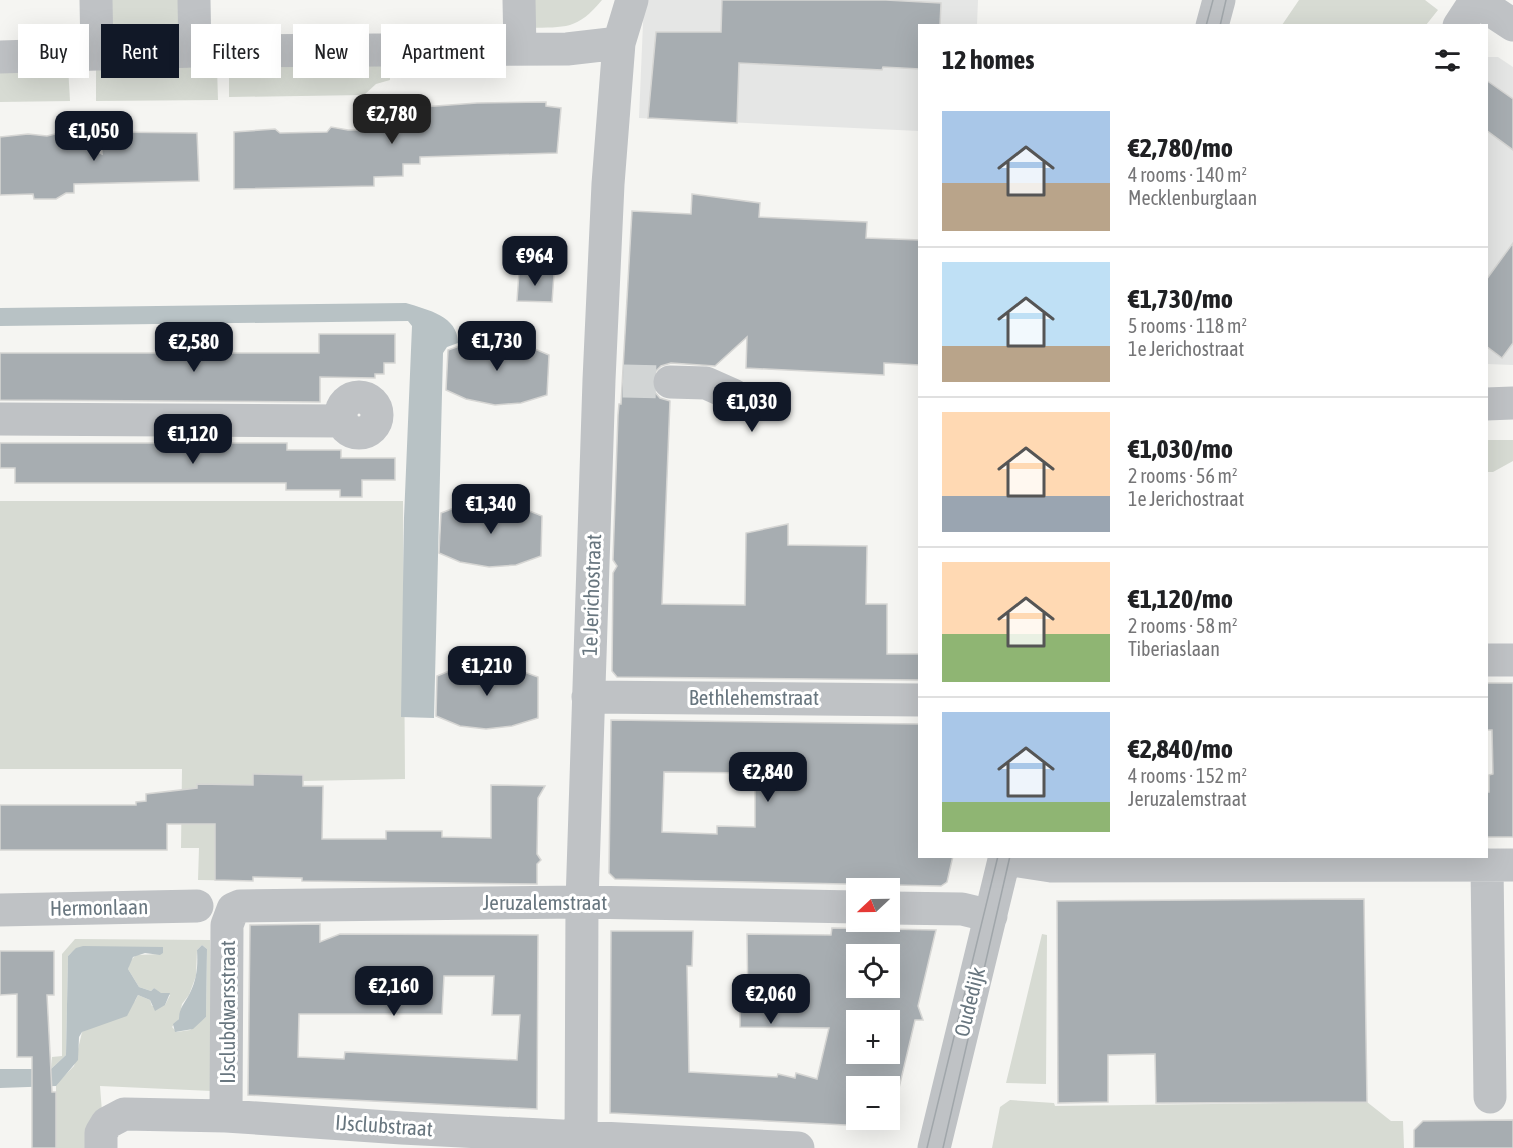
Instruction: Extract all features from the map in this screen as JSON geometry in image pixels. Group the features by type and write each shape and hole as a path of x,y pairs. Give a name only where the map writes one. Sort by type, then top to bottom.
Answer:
{"street":[{"path":"96,0 97,54"},
{"path":"194,0 194,24"},
{"path":"519,0 520,49"},
{"name":"1e Jerichostraat","path":"581,1142 582,902 588,697 611,381 619,43 632,0"},
{"path":"1213,24 1219,0"},
{"path":"1460,24 1476,0 1513,25"},
{"path":"281,50 567,49 619,43"},
{"path":"0,57 191,51"},
{"path":"670,382 706,383 733,395"},
{"path":"1488,404 1513,403"},
{"path":"0,419 342,420"},
{"path":"1488,660 1513,660"},
{"name":"Bethlehemstraat","path":"588,697 918,700"},
{"path":"1005,858 1051,866 1374,861 1500,865 1490,1097"},
{"name":"Oudedijk","path":"934,1148 1005,858"},
{"name":"Jeruzalemstraat","path":"233,909 246,906 582,902 846,907"},
{"name":"Hermonlaan","path":"0,910 197,906"},
{"path":"900,908 962,909 991,916"},
{"name":"IJsclubdwarsstraat","path":"226,1116 227,925 233,909"},
{"name":"IJsclubstraat","path":"100,1148 101,1133 107,1123 124,1114 226,1116 581,1142 798,1148"}],"shaded area":[{"path":"105,0 183,0 181,32 179,32 179,24 106,24"},
{"path":"528,0 602,0 578,22 562,27 529,28"},
{"path":"644,0 978,0 977,24 918,24 918,131 639,118"},
{"path":"1299,0 1425,0 1438,10 1427,24 1283,24"},
{"path":"1488,57 1498,57 1513,67 1513,365 1488,364"},
{"path":"381,60 381,78 390,78 390,80 376,84 364,95 229,97 229,78 281,78 281,65 293,64 293,78 369,78 369,61"},
{"path":"96,65 101,65 101,78 179,78 179,66 191,67 191,78 217,78 218,100 96,101"},
{"path":"18,67 18,78 69,78 70,101 0,102 0,68"},
{"path":"406,303 447,320 457,334 458,343 447,347 443,353 434,718 401,717 404,518 412,326 408,321 0,326 0,308"},
{"path":"1488,440 1513,440 1513,461 1493,472 1488,472"},
{"path":"0,501 403,501 405,779 303,781 302,878 253,877 253,881 198,880 199,848 181,848 182,769 0,769"},
{"path":"1042,934 1047,935 1046,1084 1006,1083"},
{"path":"75,939 210,940 212,1091 100,1086 102,1112 92,1148 56,1148 56,1084 74,1066 82,1032 135,1001 138,995 150,1000 152,1006 165,1005 170,995 159,993 154,988 151,991 139,987 128,969 130,961 136,955 162,954 98,947 75,951 68,956 66,1055 51,1069 52,1057 62,1056 62,954","holes":["202,945 207,949 206,1017 190,1030 177,1032 172,1027 179,1019 182,1004 189,995 196,976 197,950"]},
{"path":"202,945 207,949 206,1017 193,1029 175,1032 173,1024 179,1019 181,1009 192,988 196,972 197,950"},
{"path":"83,946 163,947 163,953 160,955 145,953 133,957 128,969 139,987 151,991 154,988 161,993 170,993 165,1005 155,1011 150,1000 138,995 127,1016 82,1032 79,1037 78,1060 56,1086 0,1088 0,1069 51,1069 66,1055 68,956 76,948"},
{"path":"1010,1100 1054,1103 1055,1106 1367,1102 1391,1121 1403,1121 1404,1148 992,1148 1000,1107"}],"building":[{"path":"722,0 886,0 941,3 940,24 918,24 918,69 883,67 882,70 739,63 737,123 648,118 656,32 721,32"},
{"path":"1488,81 1513,99 1513,150 1488,131"},
{"path":"546,102 546,106 561,108 557,153 420,157 420,164 403,164 403,176 374,177 374,186 234,189 234,132 275,129 280,133 327,132 331,127 348,130 404,130 403,122 409,121 409,108 477,103"},
{"path":"106,132 197,133 199,181 74,184 74,193 66,193 56,199 34,199 33,194 0,195 0,137 28,134 47,136 59,133 102,154 101,135"},
{"path":"692,194 760,203 759,217 867,222 866,238 918,240 918,365 884,363 884,375 746,368 747,337 715,366 671,363 661,366 654,373 651,382 653,390 660,398 670,401 662,604 745,605 746,533 788,524 788,545 867,546 866,604 887,604 887,654 918,654 918,680 617,677 612,671 613,573 617,566 613,560 618,415 619,404 621,404 632,211 691,214"},
{"path":"1513,243 1513,343 1502,358 1488,348 1488,277"},
{"path":"519,272 554,274 552,302 517,301"},
{"path":"319,334 395,334 395,363 384,363 384,374 375,374 375,378 320,377 320,402 0,400 0,353 319,353"},
{"path":"496,340 523,344 549,355 547,395 521,403 495,405 466,399 446,390 448,350 471,342"},
{"path":"0,443 287,443 287,450 341,450 341,458 395,458 395,480 362,480 362,497 340,497 340,490 286,490 286,483 15,483 15,468 0,468"},
{"path":"487,502 517,506 542,516 541,556 516,565 489,567 460,562 439,553 441,513 462,505"},
{"path":"482,664 513,668 538,677 538,718 512,726 486,729 460,726 436,716 437,676 454,669"},
{"path":"1488,683 1513,683 1513,837 1488,837 1489,775 1493,774 1492,730 1488,730"},
{"path":"611,720 918,724 918,858 953,858 947,882 941,886 900,885 900,878 846,878 846,884 615,879 609,873","holes":["664,772 755,773 755,827 717,826 717,834 662,832"]},
{"path":"253,774 303,775 303,786 323,786 322,839 386,839 386,831 442,831 442,837 491,838 491,785 545,786 538,798 537,854 541,860 537,864 537,884 302,881 302,878 253,877 253,881 215,880 215,824 167,824 167,850 0,850 0,805 136,805 136,802 146,801 146,794 197,788 197,784 253,785"},
{"path":"1364,899 1367,1102 1156,1103 1155,1054 1108,1055 1108,1102 1058,1103 1057,901"},
{"path":"320,924 320,942 340,934 538,935 537,1109 248,1095 250,925","holes":["444,976 494,976 492,1015 520,1015 517,1060 345,1052 344,1059 298,1057 299,1014 442,1014"]},
{"path":"832,928 846,928 846,932 936,930 918,1006 923,1020 915,1020 900,1084 900,1076 846,1076 846,1125 610,1113 611,931 693,931 692,966 687,966 689,1072 777,1077 778,1074 795,1078 796,1073 817,1079 829,1028 740,1027 740,1006 748,1007 747,934 831,935"},
{"path":"0,951 54,951 54,995 47,995 52,1092 56,1092 56,1148 32,1148 32,1057 17,1057 17,994 0,995"},
{"path":"1513,1120 1513,1148 1414,1148 1414,1130 1423,1121"}],"tunnel":[{"path":"623,381 670,382"}],"tram line":[{"path":"1207,24 1213,0"},
{"path":"1220,24 1226,0"},
{"path":"927,1148 998,858"},
{"path":"943,1148 1010,858"}]}
